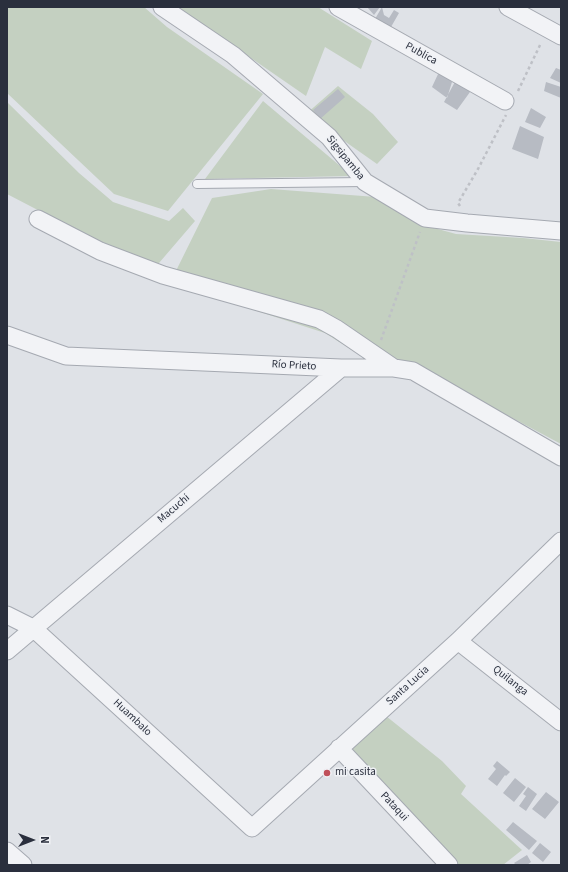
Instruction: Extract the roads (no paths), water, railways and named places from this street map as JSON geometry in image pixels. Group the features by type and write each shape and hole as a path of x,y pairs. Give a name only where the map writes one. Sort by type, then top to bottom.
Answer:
{"street":[{"name":"Sigsipamba","path":"162,7 233,55 329,137 365,182 425,218 561,231"},
{"name":"Publica","path":"338,7 510,98"},
{"path":"508,7 554,33"},
{"path":"38,219 100,251 163,275 319,319 337,329 394,368"},
{"name":"Río Prieto","path":"7,335 66,356 341,368 394,368 413,371 561,457"},
{"name":"Macuchi","path":"7,651 341,368"},
{"name":"Santa Lucia","path":"252,828 458,641 561,541"},
{"name":"Huambalo","path":"7,615 33,628 252,828"},
{"name":"Quilanga","path":"458,641 561,722"},
{"name":"Pataqui","path":"339,748 449,865"},
{"path":"7,851 23,865"}],"lane":[{"path":"197,184 365,182"}],"place":[{"name":"mi casita","path":"327,773"}]}
